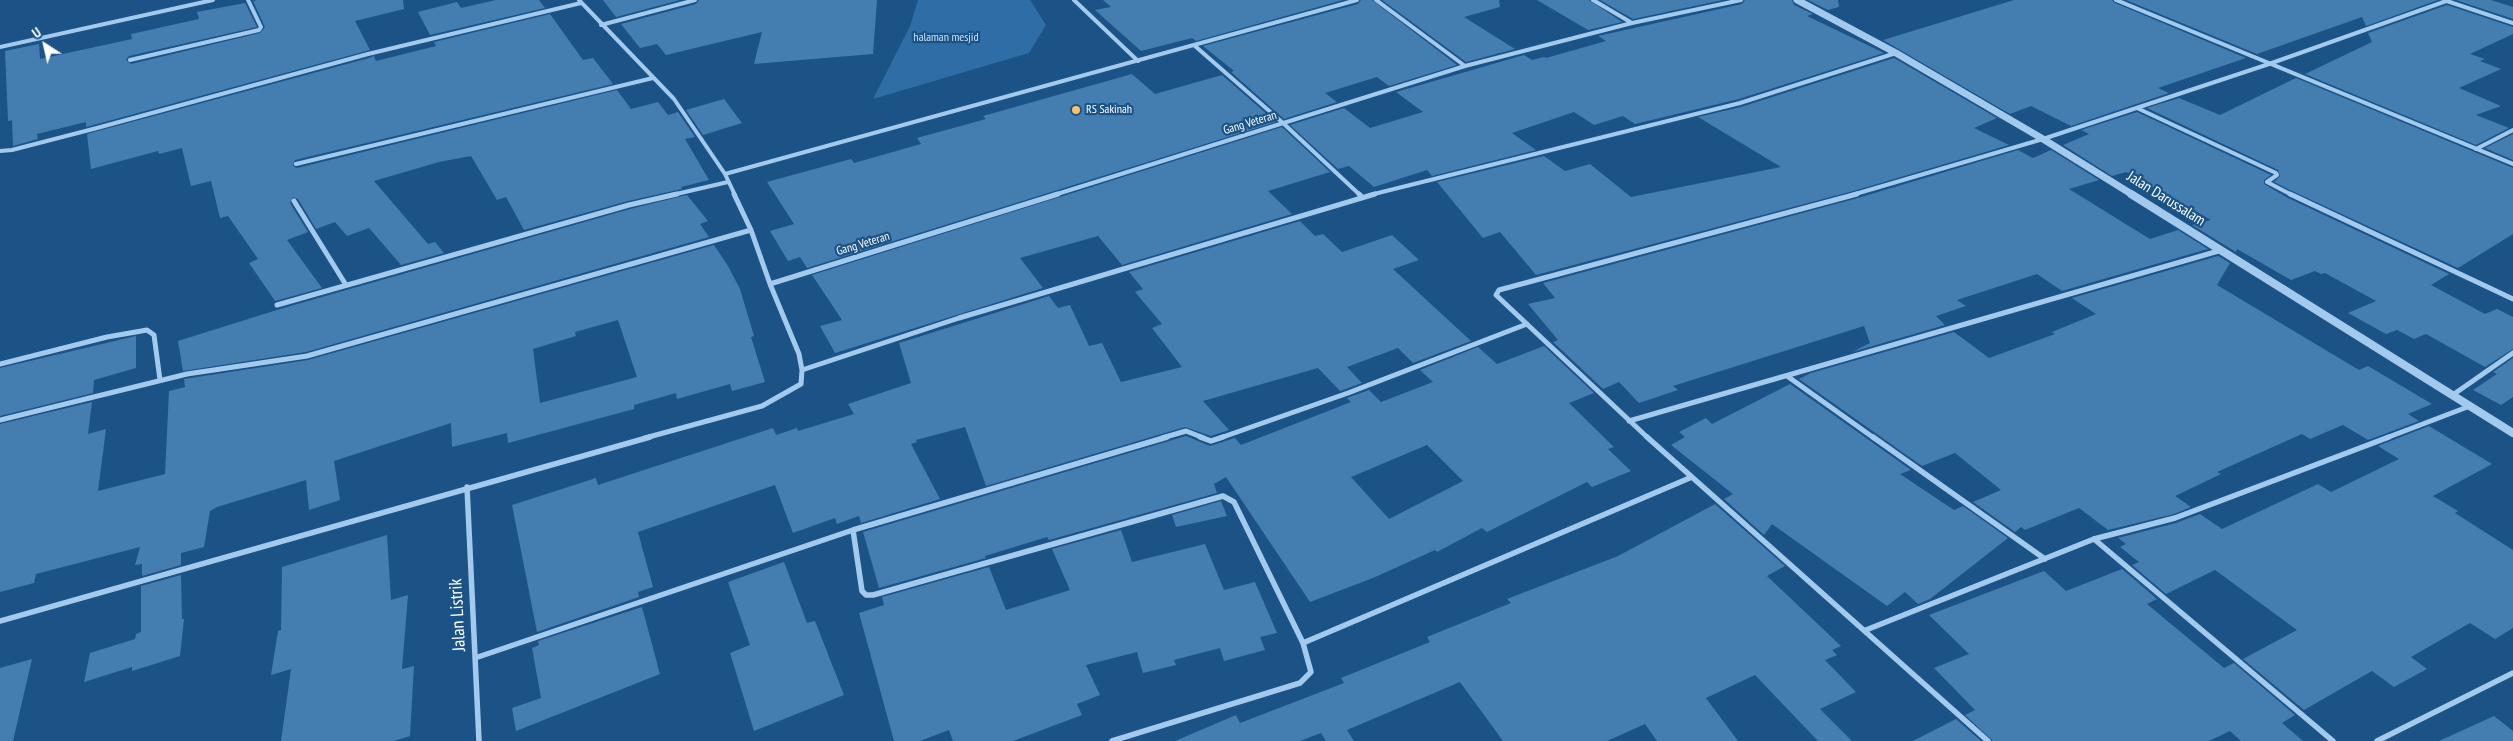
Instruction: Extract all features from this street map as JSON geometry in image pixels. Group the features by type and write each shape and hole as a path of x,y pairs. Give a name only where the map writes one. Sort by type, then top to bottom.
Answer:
{"street":[{"path":"0,48 213,0"},
{"path":"130,60 259,30 261,27 248,0"},
{"path":"601,25 695,0"},
{"path":"1074,0 1138,62"},
{"path":"725,174 1138,62 1357,0"},
{"path":"1376,0 1465,66"},
{"path":"1593,0 1632,22"},
{"name":"Gang Veteran","path":"770,284 1465,66 1632,22 1741,0"},
{"name":"Jalan Darussalam","path":"1797,0 1896,53 2043,139 2472,405 2513,433"},
{"path":"2116,0 2513,164"},
{"path":"1988,741 1866,630 1629,421 1496,295 1499,290 1805,209 2043,139 2270,64 2448,0 2513,23"},
{"path":"0,151 12,150 368,54 580,1 674,99 725,174 751,230 770,284 799,354 802,370 801,384 762,406 467,487 0,621"},
{"path":"1195,46 1283,123 1362,197"},
{"path":"802,370 959,318 1362,197 1740,103 1830,72 1896,53"},
{"path":"296,164 653,78"},
{"path":"2137,108 2276,173 2277,175 2268,180 2268,184 2513,299"},
{"path":"2476,149 2513,130"},
{"path":"278,305 628,205 728,182"},
{"path":"294,201 346,285"},
{"path":"0,420 160,380 307,356 751,230"},
{"path":"1629,421 2222,250"},
{"path":"476,658 853,530 1186,431 1212,441 1348,394 1527,324"},
{"path":"0,364 108,337 147,330 154,335 160,380"},
{"path":"2454,394 2513,353"},
{"path":"1787,376 2045,559"},
{"path":"1866,630 2094,539 2175,518 2472,405"},
{"path":"1302,643 1692,477"},
{"name":"Jalan Listrik","path":"467,487 479,741"},
{"path":"853,530 862,590 866,595 872,595 1223,496 1234,502 1302,643 1312,672 1300,684 1112,741"},
{"path":"2094,539 2333,741"},
{"path":"2377,741 2513,673"}],"green space":[{"name":"halaman mesjid","path":"918,0 1030,0 1046,25 1029,53 873,99 910,26"}],"building":[{"path":"403,0 404,9 355,21 370,50 86,127 86,122 37,134 38,139 13,146 12,120 8,121 5,51 39,44 40,59 132,39 131,34 199,19 197,12 245,3 257,27 129,56 126,60 131,64 260,33 265,27 253,1"},
{"path":"496,0 539,0 545,8 430,35 418,12 457,2 461,8"},
{"path":"603,0 680,0 616,17"},
{"path":"699,0 877,0 873,54 754,64 762,32 666,55 657,44 640,48 621,24 696,4"},
{"path":"1103,0 1343,0 1196,41 1192,38 1141,51 1095,10 1111,7"},
{"path":"1361,0 1372,0 1457,65 1389,86 1377,77 1325,93 1337,102 1284,119 1231,72 1234,71 1203,46 1358,4"},
{"path":"1382,0 1499,0 1500,7 1464,17 1515,49 1466,62"},
{"path":"1537,0 1589,0 1622,22 1588,30"},
{"path":"1600,0 1723,0 1633,19"},
{"path":"1745,0 1792,0 1794,5 1813,14 1807,16 1884,53 1739,99 1635,124 1623,116 1594,125 1574,112 1512,133 1536,150 1432,176 1427,170 1374,187 1349,166 1338,169 1290,125 1344,108 1370,128 1423,112 1396,92 1524,55 1532,60 1546,58 1606,41 1598,36 1742,4"},
{"path":"1808,0 1838,0 1839,7 1828,10"},
{"path":"2014,0 2112,0 2115,3 2246,58 2158,88 2169,93 2071,126 2031,106 2010,114 1883,40"},
{"path":"2126,0 2438,0 2366,26 2362,17 2257,54"},
{"path":"2456,0 2491,0 2513,7 2513,19"},
{"path":"2447,5 2513,27 2513,34 2470,54 2485,59 2480,61 2501,69 2459,88 2501,106 2476,115 2509,128 2476,145 2305,74 2372,42 2368,33"},
{"path":"550,14 583,60 593,58 613,84 295,160 293,166 297,168 617,90 631,109 658,102 668,115 678,112 695,137 685,139 709,180 681,187 682,189 628,201 524,230 506,197 497,200 471,156 439,162 374,181 428,244 435,242 444,253 401,265 369,228 347,236 335,222 316,229 298,199 293,197 290,203 308,232 287,240 322,288 275,301 249,263 258,259 228,216 220,218 211,181 191,186 182,148 159,154 158,151 91,169 87,134 374,56 376,61 436,46 434,42"},
{"path":"1894,58 1997,118 1974,128 2009,145 1857,190 1536,275 1500,232 1483,238 1437,182 1544,156 1565,171 1590,164 1631,197 1781,167 1698,117 1741,107"},
{"path":"1132,74 1155,94 1222,75 1276,122 807,268 800,257 788,261 770,231 794,224 767,182 851,159 854,163 921,144 917,138 986,119 983,116"},
{"path":"2296,78 2513,168 2513,234 2458,268 2274,182 2280,176 2278,170 2147,108 2179,98 2220,115"},
{"path":"724,99 742,123 703,135 686,110"},
{"path":"2137,112 2271,175 2264,180 2264,184 2288,198 2449,274 2431,285 2485,314 2497,309 2513,317 2513,349 2485,367 2426,334 2414,339 2397,330 2386,334 2348,313 2376,301 2325,273 2321,274 2315,271 2291,280 2237,249 2236,252 2192,225 2211,220 2126,172 2112,176 2063,145 2089,134 2081,130"},
{"path":"1282,127 1330,172 1268,191 1292,214 1122,265 1098,236 1020,258 1043,288 835,353 820,326 842,320 812,275"},
{"path":"2513,134 2513,160 2485,148"},
{"path":"2018,150 2033,158 2051,150 2099,180 2069,189 2150,239 2178,230 2208,249 2062,291 2037,274 1957,300 1966,306 1936,316 1945,325 1852,352 1870,343 1864,326 1673,386 1678,390 1639,403 1619,382 1603,389 1553,342 1558,340 1528,304 1555,298 1543,283 1858,198"},
{"path":"687,195 708,221 700,224 709,237 306,352 183,371 178,341 280,309 630,209"},
{"path":"1300,221 1315,236 1323,234 1342,252 1392,235 1419,260 1393,269 1471,341 1413,363 1398,348 1347,367 1362,383 1340,391 1318,368 1203,401 1229,430 1211,436 1185,427 986,486 965,427 916,440 917,442 911,444 940,499 861,523 859,516 837,524 835,518 793,533 775,485 638,532 653,587 638,592 639,597 537,632 512,505 596,478 598,485 773,428 776,435 797,428 798,431 854,414 848,404 911,383 899,343 1049,296 1058,308 1070,305 1089,346 1102,343 1121,382 1182,367 1152,328 1162,324 1135,292 1143,289 1129,272"},
{"path":"714,245 740,289 754,336 751,337 765,382 732,391 730,384 677,399 676,393 634,405 634,409 508,443 507,433 452,447 451,423 334,461 340,500 309,510 306,480 217,507 210,511 204,547 181,553 181,565 142,576 142,564 135,565 140,547 36,574 34,583 0,592 0,424 92,402 88,434 106,429 98,491 165,474 169,391 185,387 184,379 308,360","holes":["618,320 637,377 540,403 533,349 576,336 575,332"]},
{"path":"2218,256 2230,263 2217,285 2359,370 2368,366 2432,404 2408,414 2419,421 2368,440 2343,425 2310,439 2302,434 2217,472 2221,474 2175,496 2191,507 2174,514 2108,530 2079,508 2025,530 2021,527 2015,532 1973,502 2001,490 1955,453 1922,466 1799,379 1811,373 1954,332 1989,358 2055,334 2052,332 2096,314 2072,298"},
{"path":"136,336 136,368 94,380 93,393 0,416 0,368"},
{"path":"1544,346 1594,393 1569,403 1614,447 1608,449 1631,471 1592,487 1587,482 1487,532 1482,528 1437,552 1435,550 1373,578 1310,602 1226,477 1214,484 1217,493 1049,540 1047,537 985,556 986,558 879,588 863,532 1186,436 1210,446 1235,438 1241,445 1351,402 1347,398 1369,390 1381,402 1433,382 1420,370 1478,347 1497,364","holes":["1427,445 1463,481 1389,519 1351,477"]},
{"path":"2513,358 2513,397 2501,405 2473,390 2497,374 2493,372"},
{"path":"1790,384 1911,470 1900,474 1954,510 1963,506 2008,538 1930,599 1918,604 1905,592 1887,606 1772,524 1764,535 1724,499 1733,494 1671,445 1685,437 1679,432 1706,418 1712,424"},
{"path":"2429,426 2492,464 2433,496 2458,511 2455,513 2513,550 2513,628 2495,639 2470,623 2411,657 2427,669 2394,687 2372,671 2304,710 2243,659 2297,630 2215,570 2166,594 2132,565 2139,562 2120,547 2126,544 2118,538 2176,523 2200,514 2222,529 2318,484 2331,492 2399,459 2378,446"},
{"path":"1221,501 1227,516 1176,527 1172,515"},
{"path":"1715,504 1785,566 1767,576 1841,646 1832,650 1837,655 1825,660 1856,692 1820,709 1852,741 1818,741 1755,675 1706,698 1738,741 1657,741 1645,724 1607,741 1503,741 1460,682 1347,730 1354,741 1326,741 1321,733 1300,741 1175,741 1236,715 1240,723 1344,683 1341,678 1430,642 1427,637 1511,603 1507,599 1618,556"},
{"path":"1121,530 1132,562 1205,544 1224,590 1255,582 1277,633 1260,637 1265,650 1224,661 1220,648 1174,660 1176,665 1143,673 1137,652 1086,665 1100,695 1077,704 1082,715 1013,741 953,741 949,730 920,741 894,741 859,613 884,605 882,597 989,567 1006,610 1070,590 1052,549"},
{"path":"387,535 391,600 408,595 402,669 414,666 410,736 394,741 281,741 291,669 271,675 278,631 281,630 282,567"},
{"path":"784,562 807,623 815,621 844,695 754,731 730,653 750,645 728,582"},
{"path":"2122,569 2157,599 2147,604 2224,668 2234,663 2295,715 2282,723 2303,741 2241,741 2230,731 2209,741 1993,741 1965,715 1975,710 1934,668 1969,654 1929,615 2044,571 2066,591"},
{"path":"181,575 182,619 184,619 180,656 132,671 132,667 84,682 90,653 135,639 136,634 141,632 141,586"},
{"path":"642,607 660,674 516,731 512,708 541,698 532,648 539,645 538,641"},
{"path":"32,659 13,741 0,741 0,668"},
{"path":"2494,716 2513,731 2513,741 2439,741"},
{"path":"1956,719 1981,741 1913,741"}],"place":[{"name":"RS Sakinah","path":"1076,110"}]}
